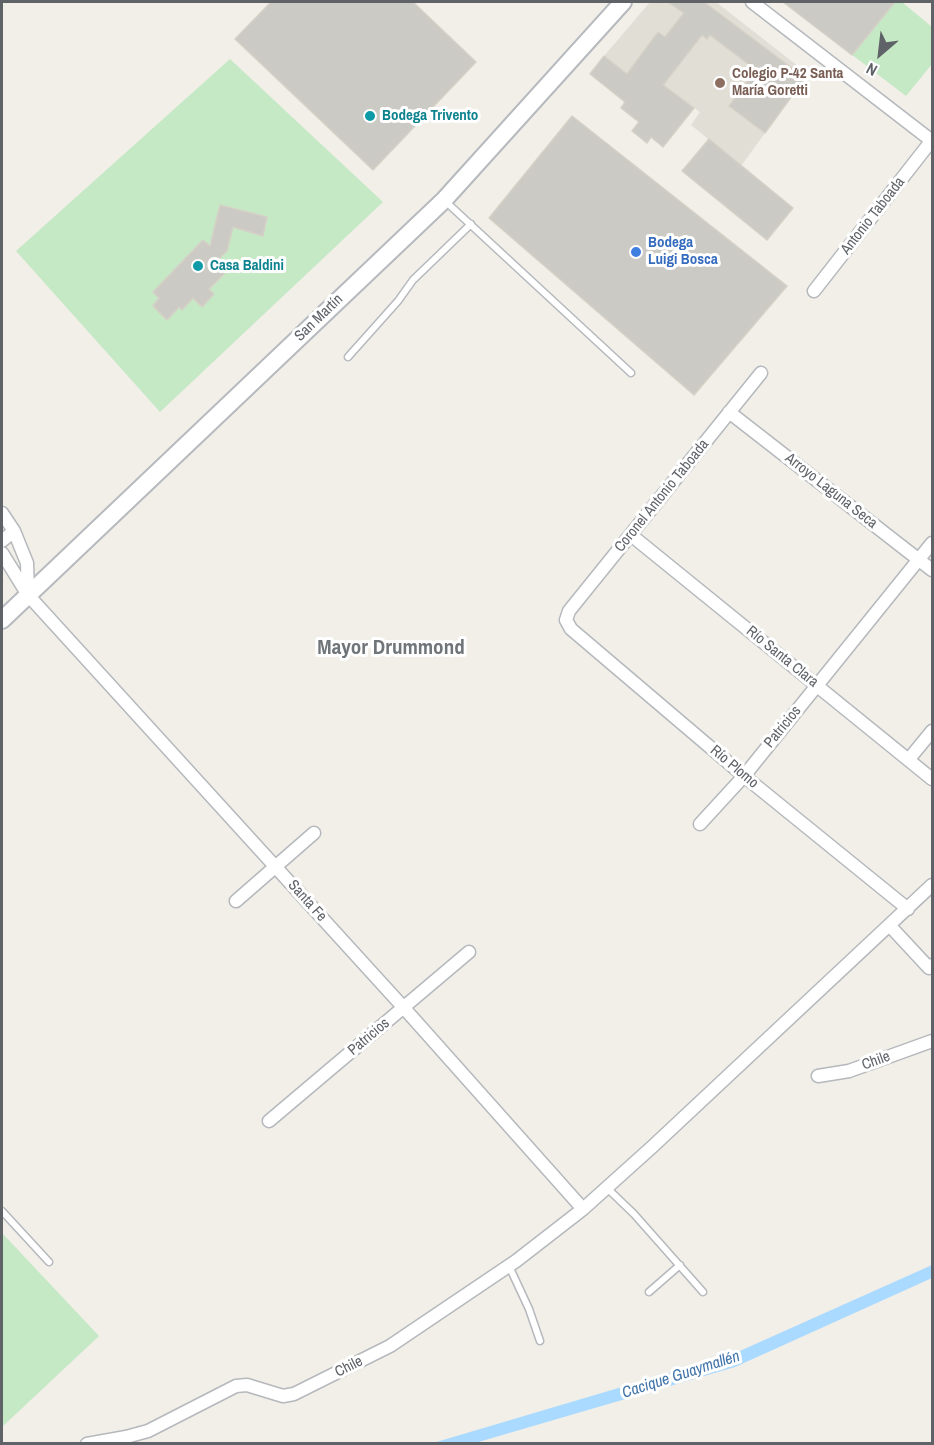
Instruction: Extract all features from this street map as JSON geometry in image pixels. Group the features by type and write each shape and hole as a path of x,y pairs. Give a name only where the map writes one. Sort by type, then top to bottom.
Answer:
{"main road":[{"name":"San Martín","path":"2,620 444,200 623,2"}],"street":[{"path":"752,2 932,141"},
{"name":"Antonio Taboada","path":"814,291 932,141"},
{"name":"Coronel Antonio Taboada","path":"566,620 569,611 761,373"},
{"name":"Arroyo Laguna Seca","path":"729,412 933,570"},
{"path":"2,513 14,531 27,563 28,595"},
{"path":"2,541 14,531"},
{"name":"Río Santa Clara","path":"631,535 933,779"},
{"name":"Patricios","path":"700,825 744,776 933,543"},
{"name":"Santa Fe","path":"2,553 28,595 404,1008 583,1209"},
{"name":"Río Plomo","path":"566,620 571,629 744,776 908,909"},
{"path":"909,759 933,731"},
{"path":"236,901 314,833"},
{"name":"Chile","path":"87,1443 148,1431 236,1386 247,1385 283,1396 294,1394 390,1346 509,1265 583,1209 933,885"},
{"path":"890,926 929,968 933,965"},
{"name":"Patricios","path":"269,1121 469,952"},
{"name":"Chile","path":"818,1076 849,1071 933,1041"}],"lane":[{"path":"444,200 632,374"},
{"path":"348,357 398,301 413,280 471,224"},
{"path":"607,1187 703,1292"},
{"path":"2,1211 49,1262"},
{"path":"509,1265 529,1309 540,1341"},
{"path":"649,1292 680,1265"}],"shaded area":[{"name":"Colegio P-42 Santa María Goretti","path":"650,2 716,2 808,74 741,166 691,125 700,112 665,87 656,98 604,56"}],"green space":[{"path":"783,2 902,2 932,27 932,64 906,96"},
{"path":"230,59 383,202 160,412 16,251"},
{"path":"2,1233 99,1336 2,1427"}],"water":[{"name":"Cacique Guaymallén","path":"932,1265 932,1278 735,1367 475,1443 433,1443 733,1354"}],"building":[{"name":"Bodega Trivento","path":"271,2 413,2 476,62 373,170 235,39"},
{"path":"668,2 704,2 805,78 765,133 729,106 756,70 710,35 707,39 702,35 663,85 694,108 663,147 651,137 647,143 632,131 639,122 621,108 625,102 590,74 604,56 627,74 658,32 665,37 684,13"},
{"path":"783,2 895,2 852,55"},
{"name":"Bodega Luigi Bosca","path":"572,116 787,286 694,395 489,218"},
{"path":"709,139 793,208 767,240 682,171"},
{"name":"Casa Baldini","path":"220,205 267,217 263,236 233,227 227,251 215,262 225,273 209,289 214,294 202,307 193,298 182,310 179,307 167,320 153,306 159,298 153,292 203,240 210,246"}],"place":[{"name":"Colegio P-42 Santa María Goretti","path":"720,83"},
{"name":"Bodega Trivento","path":"370,116"},
{"name":"Bodega Luigi Bosca","path":"636,252"},
{"name":"Casa Baldini","path":"198,266"}],"district":[{"name":"Mayor Drummond","path":"391,648"}]}
